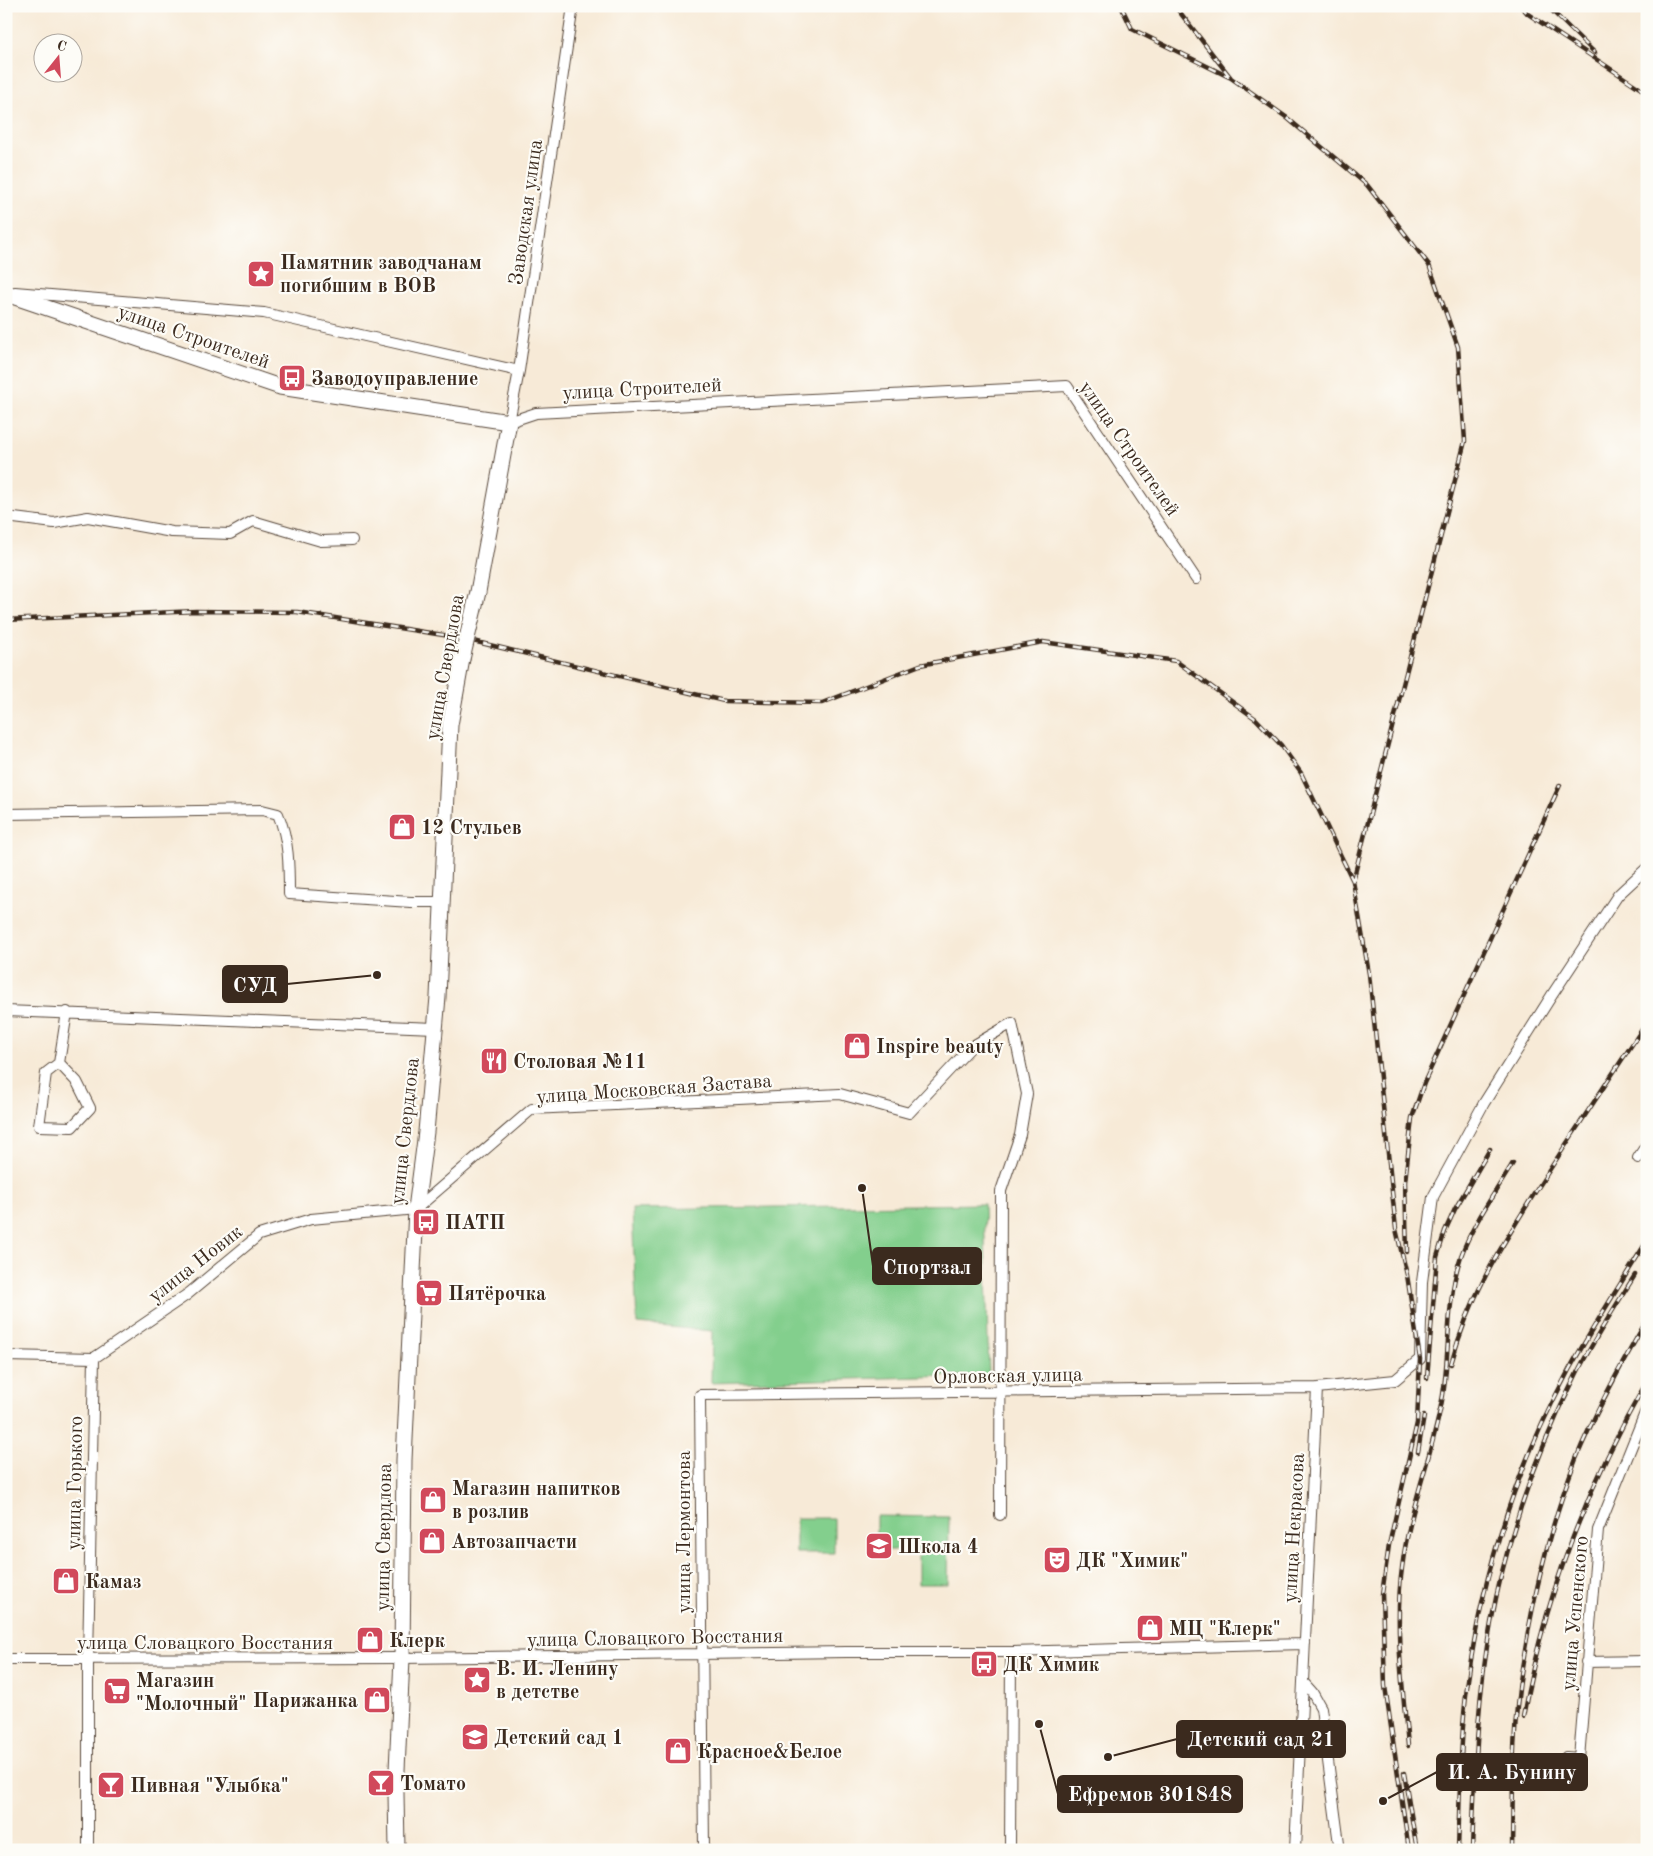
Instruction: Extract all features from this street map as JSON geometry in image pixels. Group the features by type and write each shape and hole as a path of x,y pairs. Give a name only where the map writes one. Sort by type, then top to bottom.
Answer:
{"main road":[{"name":"улица Строителей","path":"6,293 280,387 510,422"},
{"name":"улица Свердлова","path":"397,1850 396,1793 402,1658 404,1460 416,1209 426,1132 444,902 450,725 462,659 478,592 510,422"}],"street":[{"name":"Заводская улица","path":"510,422 573,6"},
{"path":"6,293 264,313 519,371"},
{"name":"улица Строителей","path":"510,422 536,413 1067,386 1196,579"},
{"path":"6,517 54,523 88,517 172,532 230,534 253,521 321,541 352,540"},
{"path":"6,814 262,810 278,814 283,826 288,846 290,894 411,902 444,902"},
{"name":"Орловская улица","path":"700,1395 1317,1388 1395,1380 1420,1359 1422,1282 1433,1197 1484,1103 1552,995 1618,895 1647,868"},
{"path":"6,1011 435,1028"},
{"path":"59,1063 77,1082 90,1108 72,1127 40,1126 46,1073 59,1063 68,1012"},
{"name":"улица Московская Застава","path":"416,1209 532,1109 840,1094 909,1113 971,1047 1012,1022 1027,1094 1020,1135 1002,1191 999,1393"},
{"path":"1638,1158 1647,1144"},
{"name":"улица Новик","path":"94,1358 188,1294 259,1235 311,1219 416,1209"},
{"path":"6,1356 94,1358"},
{"name":"улица Горького","path":"88,1850 88,1659 94,1358"},
{"name":"улица Некрасова","path":"1295,1850 1317,1388"},
{"path":"999,1393 1000,1515"},
{"name":"улица Лермонтова","path":"700,1395 704,1850"},
{"name":"улица Успенского","path":"1566,1757 1579,1758 1598,1530 1647,1408"},
{"name":"улица Словацкого Восстания","path":"6,1659 402,1658 1011,1652 1305,1644"},
{"path":"1010,1850 1011,1652"},
{"path":"1586,1662 1647,1661"},
{"path":"1303,1682 1312,1692 1321,1708 1339,1844"}],"green space":[{"path":"984,1204 989,1375 711,1383 712,1331 637,1324 632,1209"},
{"path":"876,1516 949,1517 948,1584 918,1584 918,1550 876,1550"},
{"path":"796,1518 834,1518 834,1553 796,1553"}],"railway":[{"path":"1121,6 1132,29 1229,77"},
{"path":"1175,6 1231,78 1286,117 1367,185 1429,265 1458,347 1465,441 1353,881"},
{"path":"1521,6 1528,14 1647,93"},
{"path":"1547,6 1595,53"},
{"path":"6,620 196,611 297,612 456,637 724,701 822,703 920,665 1043,642 1176,661 1256,719 1281,745 1301,773 1353,881 1369,974 1396,1229 1407,1275 1420,1359 1417,1423 1389,1545 1382,1594 1385,1686 1409,1850"},
{"path":"1407,1252 1405,1182 1412,1118 1424,1083 1560,785"},
{"path":"1451,1364 1467,1317 1496,1256 1548,1172 1647,1022"},
{"path":"1427,1378 1437,1257 1445,1231 1455,1209 1490,1149"},
{"path":"1408,1746 1399,1635 1400,1590 1405,1546 1439,1417 1456,1273 1461,1256 1472,1232 1513,1163"},
{"path":"1458,1850 1465,1701 1483,1599 1505,1519 1534,1442 1551,1404 1579,1352 1647,1241"},
{"path":"1472,1850 1477,1736 1486,1651 1498,1591 1515,1526 1536,1464 1562,1403 1590,1348 1635,1275"},
{"path":"1512,1850 1516,1713 1526,1641 1543,1562 1558,1510 1576,1459 1609,1388 1647,1320"},
{"path":"1523,1717 1543,1629 1570,1544 1605,1461 1647,1381"},
{"path":"1418,1452 1424,1416"},
{"path":"1404,1773 1417,1850"}],"place":[{"name":"Памятник заводчанам погибшим в ВОВ","path":"261,274"},
{"name":"Заводоуправление","path":"292,378"},
{"name":"12 Стульев","path":"402,827"},
{"name":"СУД","path":"377,975"},
{"name":"Inspire beauty","path":"857,1046"},
{"name":"Столовая №11","path":"494,1061"},
{"name":"Спортзал","path":"862,1188"},
{"name":"ПАТП","path":"426,1222"},
{"name":"Пятёрочка","path":"429,1293"},
{"name":"Магазин напитков в розлив","path":"433,1500"},
{"name":"Автозапчасти","path":"432,1541"},
{"name":"Школа 4","path":"879,1546"},
{"name":"ДК \"Химик\"","path":"1057,1560"},
{"name":"Камаз","path":"66,1581"},
{"name":"МЦ \"Клерк\"","path":"1150,1628"},
{"name":"Клерк","path":"370,1640"},
{"name":"ДК Химик","path":"984,1664"},
{"name":"В. И. Ленину в детстве","path":"477,1680"},
{"name":"Магазин \"Молочный\"","path":"117,1691"},
{"name":"Парижанка","path":"377,1700"},
{"name":"Ефремов 301848","path":"1039,1724"},
{"name":"Детский сад 1","path":"475,1737"},
{"name":"Красное&Белое","path":"678,1751"},
{"name":"Детский сад 21","path":"1108,1757"},
{"name":"Томато","path":"381,1783"},
{"name":"Пивная \"Улыбка\"","path":"111,1785"},
{"name":"И. А. Бунину","path":"1383,1801"}]}
